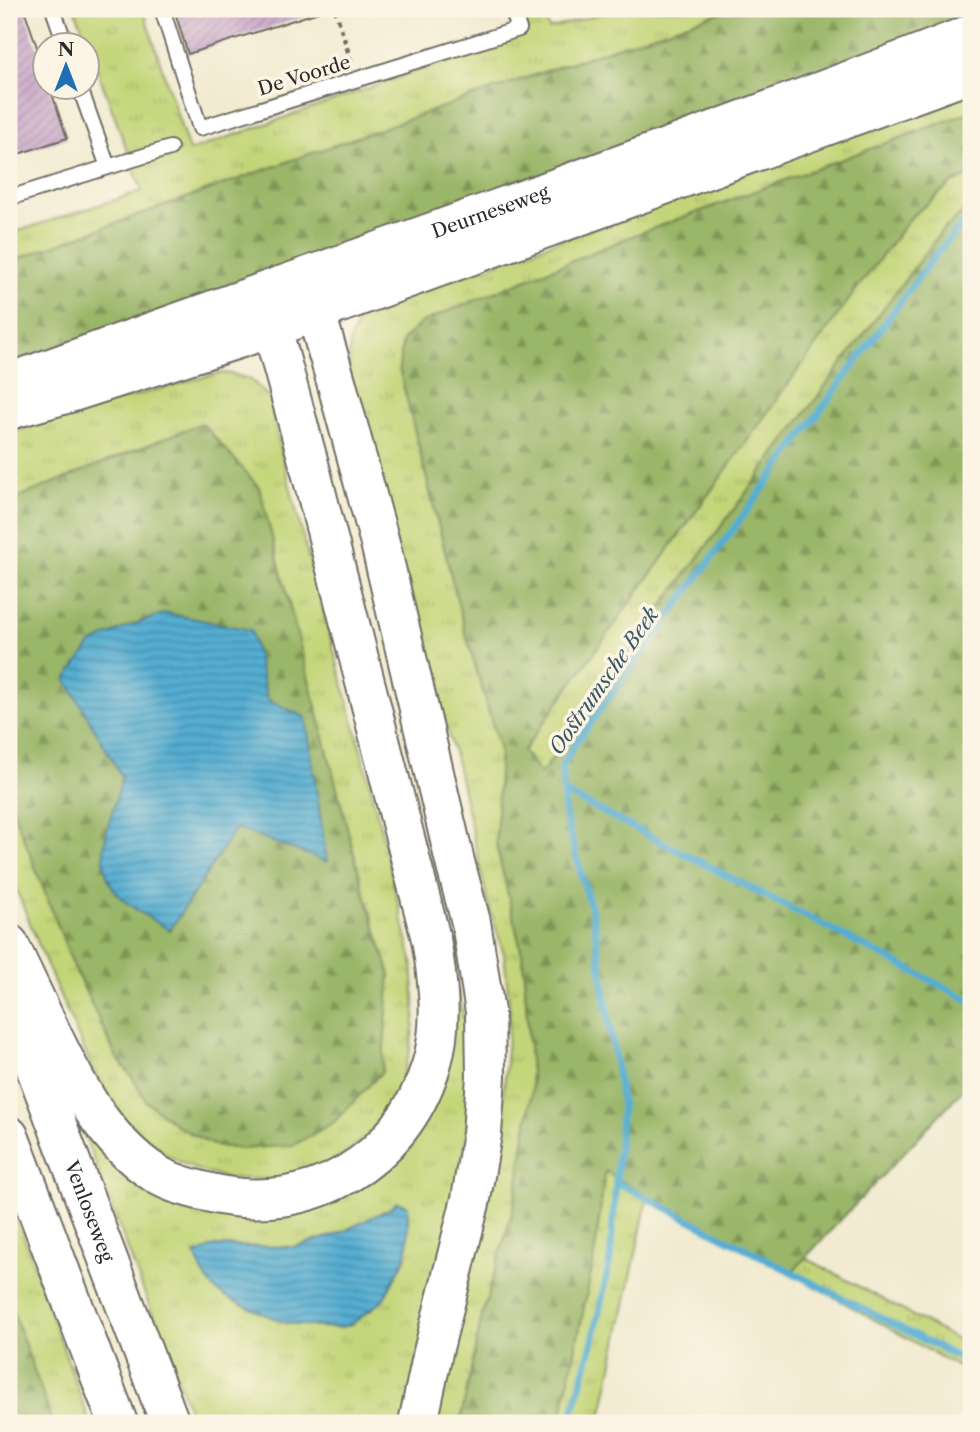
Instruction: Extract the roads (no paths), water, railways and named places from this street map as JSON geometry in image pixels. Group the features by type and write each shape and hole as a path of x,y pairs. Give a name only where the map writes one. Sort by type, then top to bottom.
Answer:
{"main road":[{"name":"Deurneseweg","path":"9,383 815,94 971,34"},
{"name":"Deurneseweg","path":"9,410 316,313 971,73"},
{"path":"9,944 76,1084 97,1116 127,1150 157,1175 187,1187 223,1196 260,1199 293,1196 322,1187 354,1170 379,1152 400,1128 417,1100 432,1065 439,1004 437,974 309,464 272,328 279,286 316,313 336,381 383,556 471,922 485,1012 486,1076 482,1134 471,1199 418,1423"},
{"name":"Venloseweg","path":"9,998 170,1423"},
{"path":"9,1136 118,1423"}],"lane":[{"path":"53,9 61,32"},
{"name":"De Voorde","path":"162,9 200,128 519,29 512,9"},
{"path":"85,102 108,167"},
{"path":"9,198 170,148"}],"water":[{"path":"165,613 251,630 267,699 306,718 327,862 236,828 170,930 140,912 112,887 106,872 105,841 122,777 66,679 92,643"},
{"path":"397,1202 408,1206 406,1257 383,1300 352,1324 338,1328 283,1322 234,1301 216,1291 203,1274 195,1255 214,1246 295,1247 338,1234 391,1208"}],"waterway":[{"name":"Oostrumsche Beek","path":"570,1423 593,1340 610,1260 622,1105 593,916 565,815 562,766 575,744 932,259 971,215"},
{"path":"564,792 971,1001"},
{"path":"616,1182 971,1364"}]}
